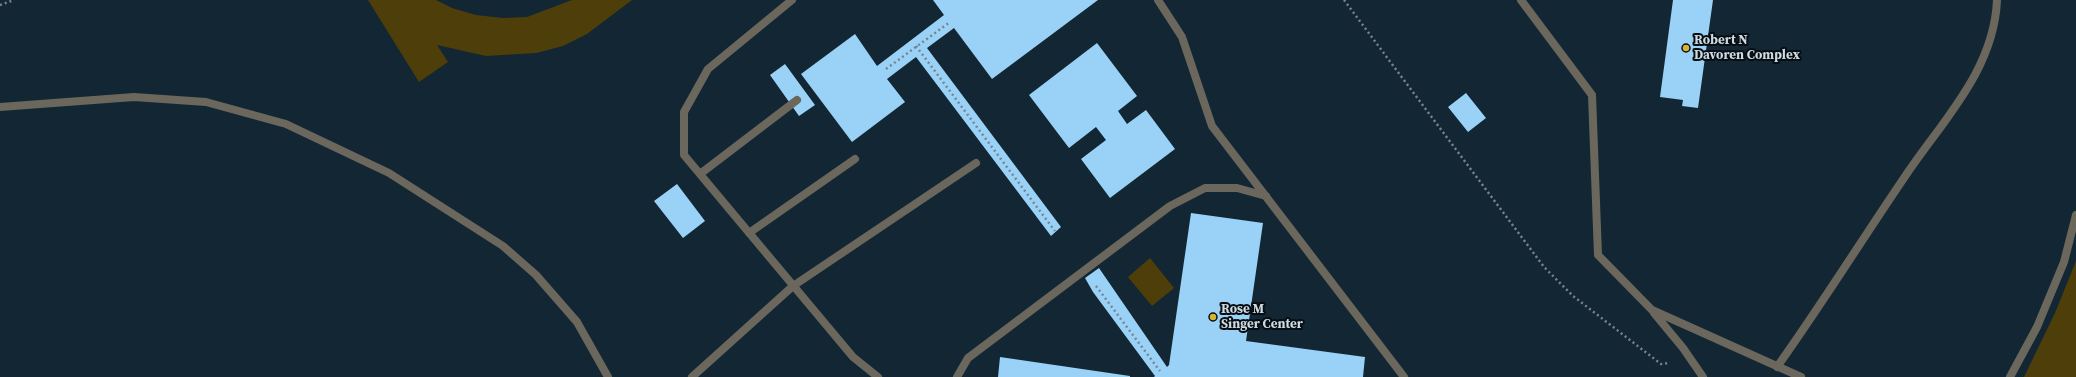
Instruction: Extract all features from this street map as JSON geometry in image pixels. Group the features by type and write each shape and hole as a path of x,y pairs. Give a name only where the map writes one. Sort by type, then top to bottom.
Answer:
{"lane":[{"path":"792,0 708,69 684,112 684,155 852,357 878,377"},
{"path":"1158,0 1182,37 1212,126 1404,377"},
{"path":"1520,0 1592,95 1598,255 1652,310 1688,354 1702,377"},
{"path":"1777,366 1815,314 1907,173 1951,114 1985,59 1997,17 1997,0"},
{"path":"0,107 134,97 206,102 286,124 389,173 503,246 536,275 577,322 608,377"},
{"path":"700,174 797,100"},
{"path":"749,233 855,159"},
{"path":"692,377 793,286 976,163"},
{"path":"958,377 968,358 1170,206 1205,188 1237,188 1266,196"},
{"path":"2010,377 2037,327 2064,262 2076,215"},
{"path":"1652,310 1801,377"}],"path":[{"path":"0,5 14,0"},
{"path":"1344,0 1544,267 1573,296 1661,364 1677,362 1688,354"},
{"path":"886,69 950,22"},
{"path":"916,46 1055,231"},
{"path":"1093,283 1160,371"}],"shaded area":[{"path":"368,0 436,0 452,8 476,15 503,18 527,17 572,0 632,0 587,34 563,46 536,53 486,56 437,45 448,62 419,82"},
{"path":"1150,258 1174,288 1152,306 1128,277"},
{"path":"2076,261 2076,377 2024,377 2055,313"}],"building":[{"path":"933,0 1098,0 992,79 954,28 927,48 1061,227 1051,236 916,57 887,79 905,102 852,142 801,74 855,34 877,66 944,15"},
{"name":"Robert N Davoren Complex","path":"1673,0 1713,0 1698,108 1682,106 1683,100 1660,97"},
{"path":"1097,43 1137,96 1118,111 1127,124 1146,110 1175,149 1110,198 1081,159 1106,140 1096,127 1069,148 1029,95"},
{"path":"785,64 815,105 799,116 770,75"},
{"path":"1466,93 1486,118 1468,132 1448,107"},
{"path":"677,184 705,221 683,238 654,201"},
{"name":"Rose M Singer Center","path":"1191,213 1263,223 1246,341 1365,357 1363,377 1154,377 1155,376 1093,292 1085,278 1099,268 1167,367 1169,365"},
{"path":"1000,357 1130,376 1130,377 998,377"}],"place":[{"name":"Robert N Davoren Complex","path":"1686,48"},
{"name":"Rose M Singer Center","path":"1213,317"}]}
